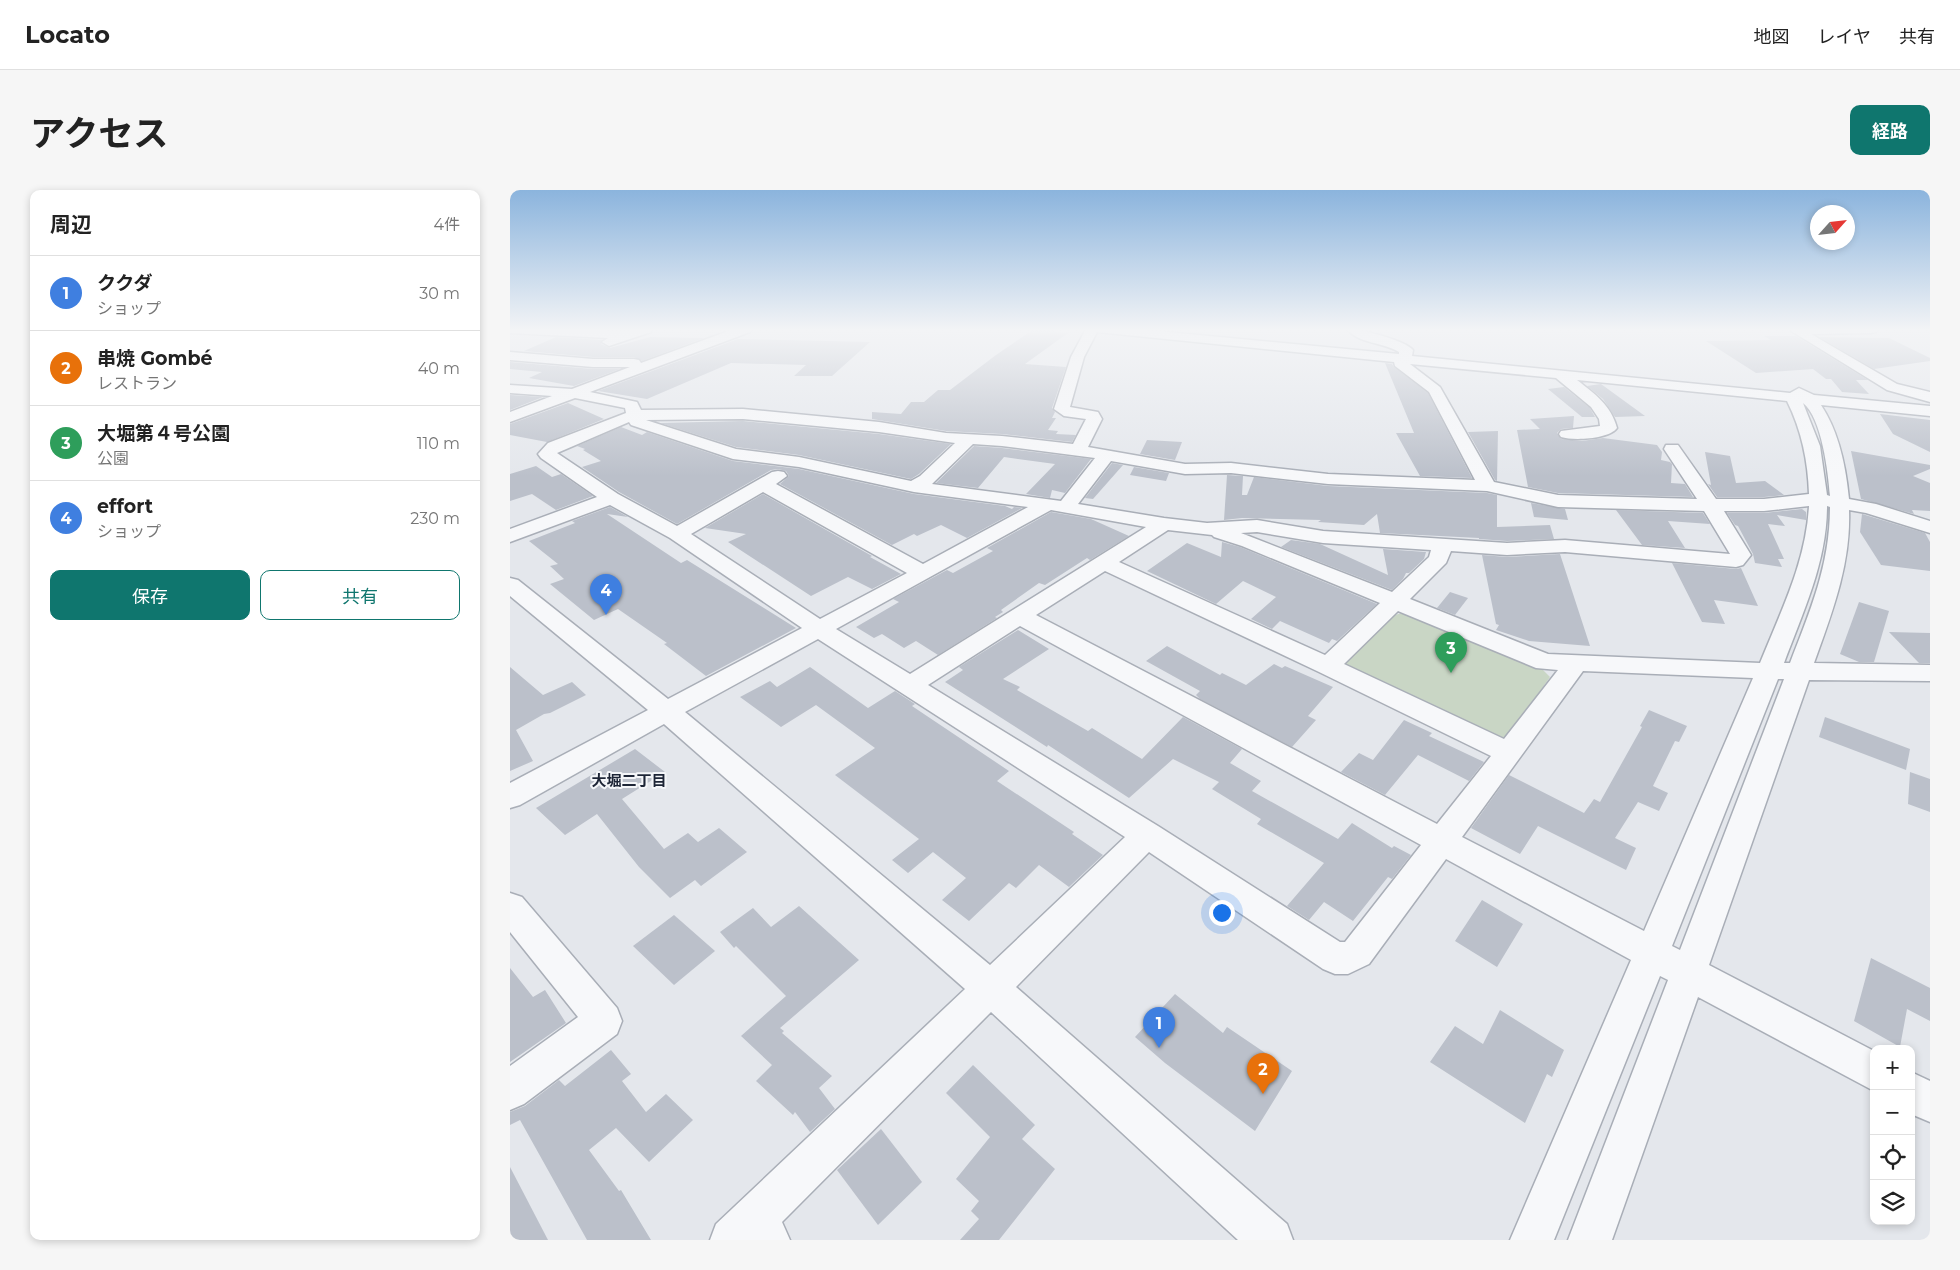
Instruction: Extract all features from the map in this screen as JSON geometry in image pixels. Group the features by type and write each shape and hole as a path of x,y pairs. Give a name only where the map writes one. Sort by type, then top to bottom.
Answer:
{"street":[{"path":"510,417 612,378"},
{"path":"1071,378 1062,409 1070,414 1092,415 1094,419 1078,450"},
{"path":"1419,378 1436,390 1487,486"},
{"path":"1565,378 1603,409 1609,428 1600,432 1567,434"},
{"path":"1604,378 1930,406"},
{"path":"1622,378 1930,411"},
{"path":"1877,378 1892,387 1930,397"},
{"path":"510,388 572,393 632,404 637,422 699,441 733,454 799,462 914,487 1057,505 1164,524 1207,529 1257,526 1323,537 1507,548 1574,547 1736,561 1741,555 1672,449"},
{"path":"510,401 550,392"},
{"path":"1590,1240 1830,588 1840,515 1828,500 1816,472 1807,430 1800,411 1801,396"},
{"path":"1576,664 1357,953 1348,958 1335,958 1147,836 818,628 677,534 611,498 547,454 554,447 636,415 743,414 879,427 969,439 1078,450 1185,469 1231,468 1328,479 1487,486 1558,501 1764,505 1828,500 1870,508 1930,528"},
{"path":"914,487 926,480 969,439"},
{"path":"510,797 665,710 818,628 1057,505 1107,455"},
{"path":"677,534 764,485 799,462"},
{"path":"764,485 923,573"},
{"path":"510,536 611,498"},
{"path":"1532,1240 1769,671 1806,578 1815,535 1828,500"},
{"path":"909,686 1164,524"},
{"path":"1207,529 1249,542 1545,662 1769,671 1930,674"},
{"path":"1328,666 1439,559 1442,544"},
{"path":"1104,563 1509,752"},
{"path":"510,585 665,710 990,988 1271,1240"},
{"path":"1020,616 1870,1070"},
{"path":"751,1233 990,988 1147,836"},
{"path":"510,907 604,1021 510,1090"},
{"path":"1915,1094 1930,1102"}],"green space":[{"path":"1402,613 1541,668 1550,677 1507,739 1494,739 1348,670 1344,664 1395,615"}],"building":[{"path":"529,378 596,378 574,386"},
{"path":"633,378 696,378 647,399 598,391"},
{"path":"966,378 1062,378 1052,408 1055,412 1052,418 1056,418 1048,430 1058,431 1056,434 1076,435 1072,442 1002,434 946,431 872,419 872,412 901,414 911,402 924,402 938,390 950,390"},
{"path":"1391,378 1408,378 1428,393 1472,478 1420,476 1396,433 1414,433"},
{"path":"1825,378 1865,378 1868,380 1856,380 1869,394 1842,392 1831,379"},
{"path":"1601,384 1645,416 1615,417 1603,399 1587,386"},
{"path":"1564,387 1590,408 1595,417 1582,417 1548,389"},
{"path":"510,395 543,397 510,410"},
{"path":"568,403 604,419 547,442 510,435 510,424"},
{"path":"1880,414 1930,420 1930,452 1893,434"},
{"path":"1574,416 1573,428 1561,429 1557,433 1561,439 1582,441 1603,438 1657,445 1662,452 1661,460 1672,464 1671,483 1685,484 1693,497 1558,493 1528,487 1517,430 1540,429 1530,419"},
{"path":"743,421 879,434 951,444 919,474 911,479 799,455 736,447 660,423"},
{"path":"621,427 642,435 647,432 733,461 799,469 914,494 1005,506 1012,509 1014,507 1022,508 967,538 941,525 917,536 914,534 892,545 780,484 789,476 786,471 778,469 771,470 677,524 619,492 582,467 601,461 583,450 585,449 577,446"},
{"path":"1498,431 1497,481 1468,432"},
{"path":"1147,440 1182,442 1175,460 1140,454"},
{"path":"974,446 1091,459 1065,493 1052,490 1050,498 1026,494 1055,464 1004,457 978,488 936,483"},
{"path":"1851,451 1930,465 1930,469 1913,476 1930,483 1930,511 1912,510 1914,514 1861,499"},
{"path":"1705,452 1730,456 1736,483 1765,481 1784,495 1717,497 1708,484 1711,485"},
{"path":"1112,463 1123,465 1093,499 1085,498"},
{"path":"536,466 552,477 561,474 593,496 556,510 532,494 510,501 510,474"},
{"path":"1134,467 1169,473 1166,481 1130,475"},
{"path":"1227,475 1243,476 1242,495 1247,495 1254,477 1328,486 1487,493 1497,495 1497,527 1550,525 1554,539 1507,541 1380,533 1377,514 1364,525 1318,522 1321,520 1242,518 1224,520"},
{"path":"763,494 901,574 872,589 848,577 811,596 728,542 746,534 705,528"},
{"path":"1531,503 1565,509 1568,520 1534,517"},
{"path":"610,507 628,517 607,514 681,563 687,560 796,628 706,676 664,644 667,643 618,609 594,620 550,584 564,579 550,566 558,564 529,541 575,523 572,521"},
{"path":"1802,509 1806,512 1806,520 1777,515 1785,526 1768,524 1784,559 1778,559 1782,567 1755,563 1753,554 1738,526 1735,525 1727,513 1764,513"},
{"path":"1616,510 1703,513 1710,524 1668,521 1685,548 1642,545"},
{"path":"1051,512 1091,519 1129,536 1090,560 1087,558 1045,585 1039,583 1001,610 1003,612 995,617 997,618 938,655 916,641 904,648 882,634 874,638 856,627 899,602 893,599 947,570 953,573 993,551 987,548"},
{"path":"1862,514 1925,533 1930,542 1930,571 1881,565 1860,532"},
{"path":"1291,540 1320,544 1388,575 1383,549 1426,552 1424,559 1409,573 1406,573 1392,590 1281,547"},
{"path":"1222,542 1240,547 1377,604 1337,641 1332,639 1329,643 1280,621 1272,629 1251,619 1276,597 1243,581 1216,604 1147,571 1187,543 1221,557"},
{"path":"1560,554 1590,646 1529,641 1496,630 1499,625 1496,624 1482,555 1507,557"},
{"path":"1672,563 1741,568 1758,606 1714,600 1725,624 1702,622"},
{"path":"1450,592 1468,598 1455,615 1437,608"},
{"path":"1859,602 1889,611 1874,662 1859,662 1840,654"},
{"path":"1018,630 1049,649 1003,679 1020,687 1017,690 1088,731 1092,728 1142,759 1183,717 1242,749 1230,763 1261,781 1252,791 1338,839 1352,823 1392,848 1394,846 1411,855 1392,879 1388,877 1353,921 1324,902 1309,920 1287,906 1324,863 1257,824 1261,819 1212,789 1219,782 1173,759 1129,798 1048,745 1047,747 945,682 963,670 959,667"},
{"path":"1889,632 1930,633 1930,663 1919,663"},
{"path":"1167,646 1220,675 1222,673 1246,685 1274,664 1282,668 1285,666 1333,687 1308,716 1316,720 1292,747 1200,699 1196,695 1200,691 1146,661"},
{"path":"510,667 543,695 572,682 586,695 550,713 544,714 516,730 533,761 510,771"},
{"path":"810,667 868,708 895,691 915,704 912,706 1009,771 997,781 1074,832 1072,834 1103,855 1069,887 1039,865 1016,888 1009,883 969,921 942,900 966,878 933,852 908,873 892,860 919,839 835,775 875,748 816,705 781,727 740,697 770,681 777,687"},
{"path":"1649,710 1687,726 1679,742 1675,741 1653,786 1668,793 1659,811 1638,802 1615,838 1636,848 1626,870 1538,826 1520,854 1471,828 1509,775 1584,813 1594,799 1600,802 1642,727 1640,726"},
{"path":"1825,717 1910,749 1906,770 1819,737"},
{"path":"1404,720 1432,733 1429,736 1484,762 1469,781 1418,755 1385,795 1341,772 1359,753 1373,760"},
{"path":"635,749 665,772 622,799 664,849 688,833 698,842 719,828 747,852 701,886 695,880 670,898 639,867 597,814 565,835 536,808"},
{"path":"1910,772 1930,779 1930,812 1908,804"},
{"path":"1482,900 1523,924 1497,967 1455,941"},
{"path":"799,906 859,960 780,1028 784,1031 782,1033 832,1076 819,1088 835,1109 810,1132 795,1112 793,1115 756,1081 772,1065 741,1036 786,996 736,946 734,948 720,932 753,908 771,927"},
{"path":"674,915 715,951 674,985 633,946"},
{"path":"1871,958 1930,988 1930,1021 1907,1009 1900,1045 1896,1045 1854,1021"},
{"path":"510,968 533,997 545,990 566,1023 510,1062"},
{"path":"1175,994 1223,1033 1227,1027 1292,1071 1255,1131 1165,1063 1135,1037"},
{"path":"1500,1010 1564,1050 1552,1077 1547,1074 1525,1123 1430,1062 1455,1026 1483,1044"},
{"path":"611,1050 631,1074 622,1081 646,1112 666,1094 693,1120 649,1162 616,1128 589,1150 619,1191 621,1190 651,1240 587,1240 520,1120 510,1125 510,1112 525,1106 559,1080 565,1086"},
{"path":"973,1065 1035,1125 1022,1139 1055,1169 999,1240 960,1240 979,1219 971,1211 979,1201 956,1179 990,1137 946,1093"},
{"path":"881,1129 922,1182 878,1225 837,1170"},
{"path":"510,1167 548,1240 510,1240"}],"place":[{"name":"effort","path":"606,615"},
{"name":"大堀第４号公園","path":"1451,673"},
{"name":"ククダ","path":"1159,1048"},
{"name":"串焼 Gombé","path":"1263,1094"}],"district":[{"name":"大堀二丁目","path":"629,780"}]}
